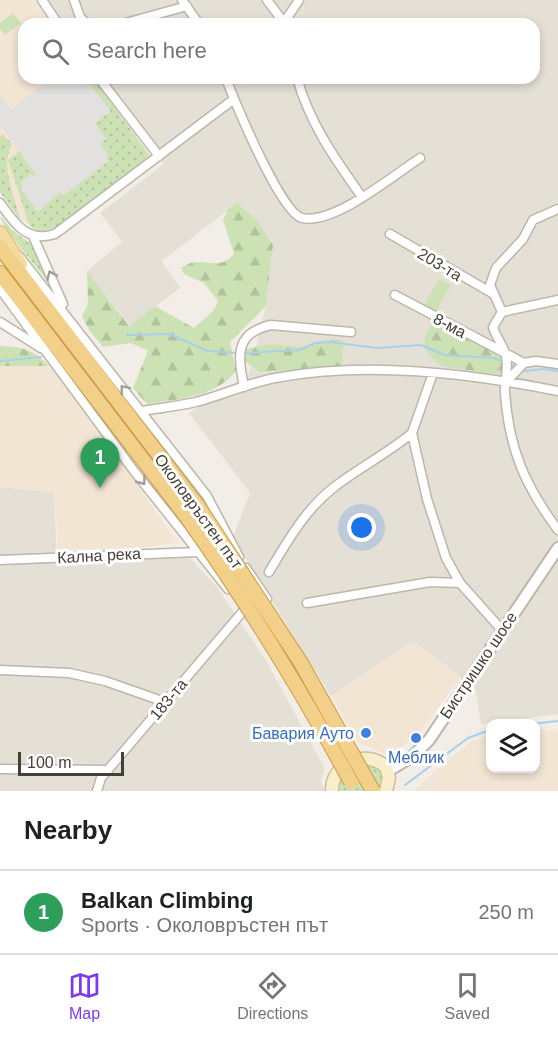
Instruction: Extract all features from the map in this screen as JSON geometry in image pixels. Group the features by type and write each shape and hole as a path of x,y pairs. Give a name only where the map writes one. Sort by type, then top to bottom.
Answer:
{"highway":[{"name":"Околовръстен път","path":"0,247 198,506 301,663 373,791"},
{"name":"Околовръстен път","path":"0,273 186,516 232,580 289,670 356,791"}],"main road":[{"path":"0,233 60,327"},
{"path":"332,791 337,773 352,761 367,758 380,762 388,771 388,789"}],"street":[{"path":"42,0 54,18"},
{"path":"74,0 81,18"},
{"path":"267,0 281,18"},
{"path":"288,18 299,0"},
{"path":"140,18 184,3 195,18"},
{"path":"104,84 159,156"},
{"path":"228,84 255,146 294,214 310,218 334,213 420,158"},
{"path":"299,84 303,100 325,145 362,197"},
{"path":"0,203 19,228 33,236 45,237 59,231 234,99"},
{"path":"502,312 492,293 491,278 496,268 520,243 533,220 543,213 558,210"},
{"path":"0,233 68,314 207,496 224,529 357,750 367,758"},
{"name":"203-та","path":"390,234 492,293"},
{"path":"33,236 68,314"},
{"path":"0,289 197,552 244,610 336,763 337,773"},
{"name":"8-ма","path":"395,295 524,363"},
{"path":"558,300 502,312 493,327 496,339 506,354 510,375 505,390 510,427 523,478 537,503 558,530"},
{"path":"11,304 12,312 0,321 44,349"},
{"path":"244,387 239,363 241,348 250,333 272,325 351,332"},
{"path":"510,375 524,363 536,361 558,364"},
{"path":"142,411 195,402 275,378 336,373 410,370 433,373 510,375 558,391"},
{"path":"269,572 289,538 314,505 332,489 387,453 412,433 433,373"},
{"path":"412,433 438,536 460,583 501,629"},
{"name":"Кална река","path":"0,560 197,552 207,555 218,551 224,543 224,529"},
{"name":"Бистришко шосе","path":"388,771 413,756 429,740 501,629 558,548"},
{"path":"307,603 430,582 460,583"},
{"name":"183-та","path":"97,791 101,778 244,610"},
{"path":"0,670 69,673 105,681 165,702"},
{"path":"0,768 108,770"}],"shaded area":[{"path":"0,0 35,0 47,18 18,18 18,84 96,84 148,153 34,228 20,219 0,181"},
{"path":"42,0 558,0 558,714 520,719 486,719 486,723 481,724 475,689 414,641 331,696 233,537 250,493 189,413 249,374 266,306 273,245 257,220 237,203 162,261 180,288 130,326 87,271 122,242 100,213 164,164 104,84 540,84 540,18 54,18"},
{"path":"44,84 90,84 111,111 95,123 106,139 100,144 109,161 63,196 60,192 38,212 20,188 23,185 21,182 31,173 34,177 36,174 0,125 0,95 11,109"},
{"path":"186,123 189,128 168,144 165,140"},
{"path":"0,366 49,366 79,402 178,543 123,550 58,549 54,492 0,487"},
{"path":"0,487 54,492 57,564 188,556 217,587 267,662 325,769 321,780 325,791 0,791"},
{"path":"414,641 461,677 422,730 391,756 359,743 331,696"},
{"path":"540,730 558,732 558,791 413,791 470,742 486,736 486,773 540,773"}],"green space":[{"path":"13,13 18,19 18,25 5,35 0,29 0,23"},
{"path":"90,84 97,84 150,156 57,227 46,230 35,229 29,224 8,160 19,151 36,174 34,177 32,174 21,182 23,185 38,185 50,199 60,192 63,195 108,161 106,157 108,155 100,144 106,138 70,142 110,111"},
{"path":"3,135 12,144 7,161 8,171 21,221 0,192 0,137"},
{"path":"237,203 257,220 273,245 266,306 230,342 236,371 227,380 195,396 147,404 133,388 148,351 131,343 103,347 89,330 82,316 88,304 87,271 129,326 155,306 194,328 214,310 218,301 204,283 184,274 181,268 193,262 220,263 234,254 223,220 229,208"},
{"path":"0,216 12,230 31,244 48,282 6,229"},
{"path":"0,257 41,311 38,312 0,262"},
{"path":"439,279 451,285 436,312 424,305"},
{"path":"433,320 503,357 503,373 494,374 442,366 430,355 425,346 426,335"},
{"path":"328,339 343,341 342,367 260,372 244,361 246,349 272,344 300,347"},
{"path":"0,346 27,350 49,366 0,366"},
{"path":"364,764 378,769 381,773 383,781 378,791 338,791 339,781 351,768"}],"waterway":[{"path":"127,335 169,334 208,351 239,353"},
{"path":"244,353 300,350 315,343 330,342 377,348 421,345 445,355 494,358 504,362"},
{"path":"0,361 41,357"},
{"path":"509,364 525,371 543,369 558,371"},
{"path":"540,723 558,721"},
{"path":"405,785 468,738 486,731"}],"place":[{"name":"Balkan Climbing","path":"100,488"},
{"name":"Бавария Ауто","path":"366,733"},
{"name":"Меблик","path":"416,738"}]}
